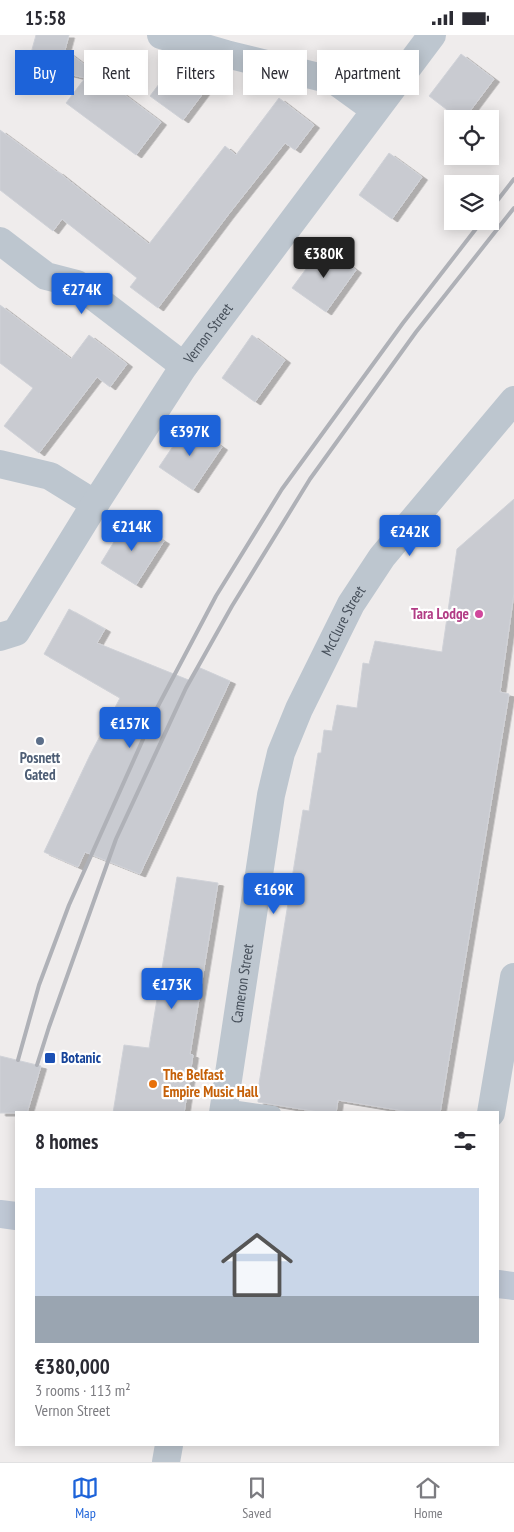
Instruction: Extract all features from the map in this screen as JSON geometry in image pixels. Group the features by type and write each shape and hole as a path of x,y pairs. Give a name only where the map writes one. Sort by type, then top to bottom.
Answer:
{"street":[{"path":"161,35 226,54 334,81 375,110"},
{"name":"Vernon Street","path":"0,637 16,632 95,504 184,366 432,35"},
{"path":"0,241 46,276 77,285 184,366"},
{"name":"McClure Street","path":"299,709 351,604 382,557 514,399"},
{"path":"0,464 50,476 95,504"},
{"name":"Cameron Street","path":"223,1109 270,795 281,753 299,709"},
{"path":"491,1111 514,977"},
{"path":"0,1214 15,1216"},
{"path":"499,1284 514,1286"},
{"path":"166,1462 169,1446"}],"lane":[{"path":"223,1109 248,1111"}],"building":[{"path":"36,35 69,35 65,50 32,50"},
{"path":"461,54 494,79 471,110 447,110 429,96"},
{"path":"74,57 84,64 84,78 74,75"},
{"path":"84,79 84,95 125,95 161,122 136,155 66,103 74,95"},
{"path":"158,85 158,95 202,95 183,120 150,96"},
{"path":"279,98 314,125 295,150 285,143 158,308 130,287 137,278 62,219 53,231 0,190 0,130 57,171 149,244 225,146 236,155"},
{"path":"389,153 422,177 392,219 359,195"},
{"path":"323,246 356,270 326,312 292,288"},
{"path":"0,305 71,359 89,335 127,364 110,387 97,377 39,453 4,426 33,388 0,363"},
{"path":"252,335 285,360 255,402 222,378"},
{"path":"188,424 222,447 193,490 159,467"},
{"path":"514,499 514,593 500,692 509,694 440,1111 404,1111 338,1100 336,1111 313,1111 258,1102 258,1090 303,810 309,811 318,753 321,753 324,730 332,731 337,705 357,708 363,663 369,664 375,641 442,652 457,549"},
{"path":"128,519 164,541 136,585 101,563"},
{"path":"69,609 105,629 97,643 191,681 198,667 230,681 140,874 85,852 78,867 44,852 90,755 120,698 44,654"},
{"path":"177,877 218,883 190,1054 193,1055 184,1111 113,1111 124,1045 149,1048"},
{"name":"Botanic","path":"0,1056 41,1066 28,1111 0,1113"}],"railway":[{"path":"499,198 514,179"},
{"path":"37,1065 116,839 186,688 232,606 310,479 416,332 514,208"},
{"path":"18,1060 39,985 69,905 157,708 216,596 282,489 403,323 475,230"}],"place":[{"name":"Tara Lodge","path":"479,614"},
{"name":"Posnett Gated","path":"40,741"},
{"name":"Botanic","path":"50,1058"},
{"name":"The Belfast Empire Music Hall","path":"153,1084"}]}
